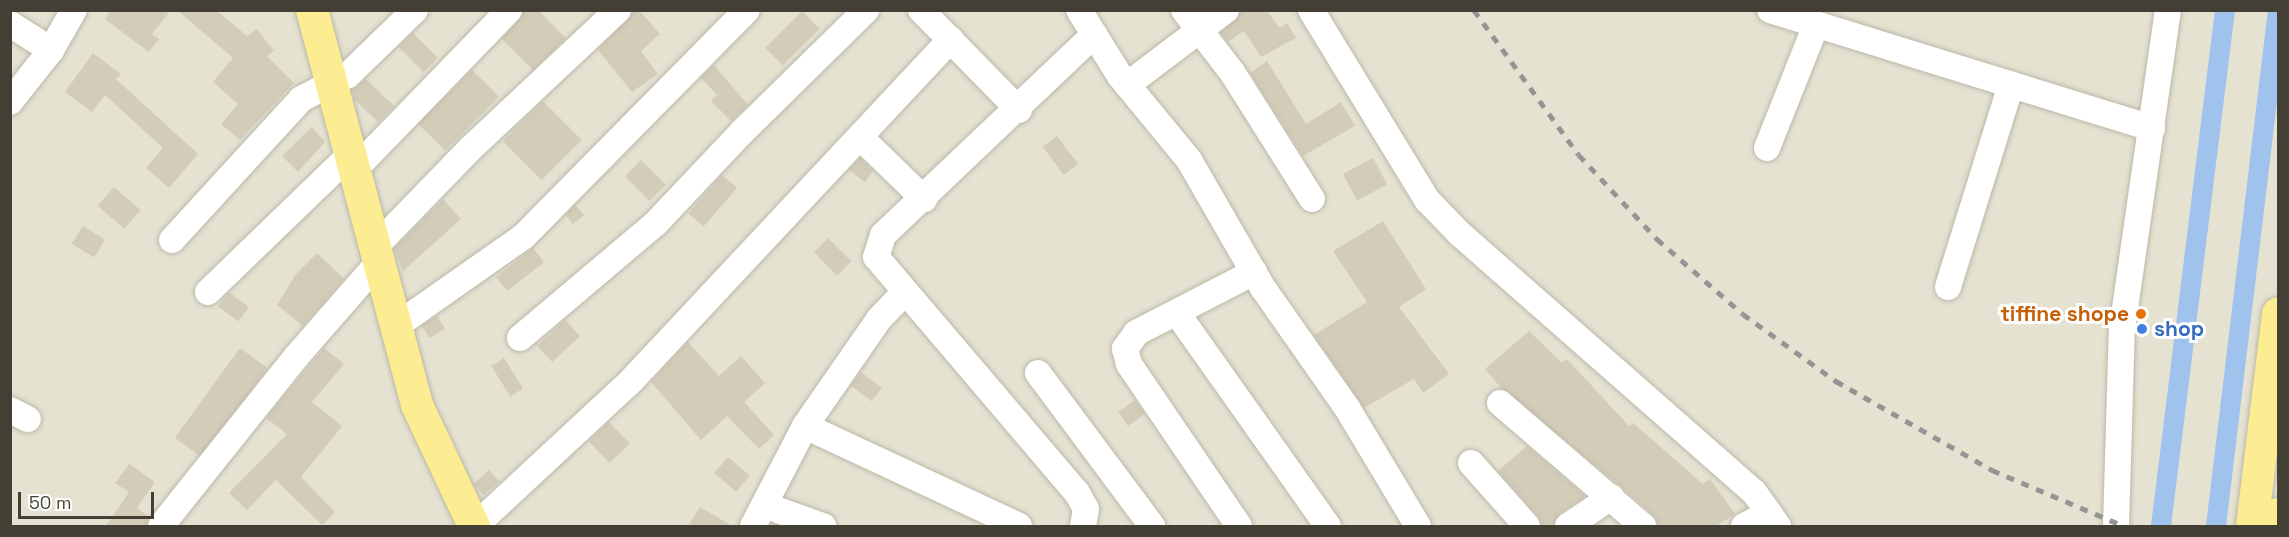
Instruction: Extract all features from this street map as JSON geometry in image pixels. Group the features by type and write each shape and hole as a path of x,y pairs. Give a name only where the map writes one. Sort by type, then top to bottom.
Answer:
{"main road":[{"path":"312,10 334,83 417,405 475,526"},
{"path":"2252,526 2278,314"},
{"path":"2277,526 2278,514"}],"street":[{"path":"10,102 51,50 74,10"},
{"path":"172,240 301,99 334,83 357,68 415,10"},
{"path":"208,292 353,161 509,10"},
{"path":"160,526 377,254 470,149 618,10"},
{"path":"396,326 524,236 747,10"},
{"path":"520,338 656,223 742,132 866,10"},
{"path":"921,10 1019,110"},
{"path":"1078,10 1127,85 1189,160 1254,272 1347,408 1411,524"},
{"path":"1184,10 1232,72 1312,199"},
{"path":"1127,85 1226,10"},
{"path":"1311,10 1427,200 1754,492 1773,520 1744,526"},
{"path":"1770,10 2152,128"},
{"path":"2116,526 2122,329 2168,10"},
{"path":"10,24 51,50"},
{"path":"1767,148 1816,25"},
{"path":"1083,526 1086,509 1077,493 879,264 877,247 883,235 1019,110 1094,36"},
{"path":"475,526 631,381 861,138 951,39"},
{"path":"1948,286 2011,85"},
{"path":"861,138 924,199"},
{"path":"1239,526 1125,356 1127,341 1136,333 1254,272"},
{"path":"823,526 758,516 805,426 879,319 904,293"},
{"path":"1177,313 1328,526"},
{"path":"1038,373 1152,526"},
{"path":"1500,403 1643,526"},
{"path":"805,426 1019,526"},
{"path":"1472,464 1527,526"},
{"path":"1568,526 1611,497"}],"shaded area":[{"path":"11,11 2278,11 2278,526 11,526"}],"building":[{"path":"111,10 171,10 152,34 159,39 149,52 105,19"},
{"path":"177,10 216,10 247,36 257,29 274,51 267,56 294,83 240,140 221,124 238,104 213,82 233,58"},
{"path":"524,10 538,10 566,38 533,70 502,39"},
{"path":"639,10 660,34 641,51 658,74 632,92 598,50 633,11"},
{"path":"1241,10 1266,10 1280,28 1287,23 1296,38 1261,57 1244,31 1228,42 1221,33"},
{"path":"802,11 820,29 783,65 765,48"},
{"path":"413,33 438,58 424,72 399,47"},
{"path":"93,53 121,74 116,79 198,154 169,188 146,168 163,148 105,95 92,112 65,92"},
{"path":"1267,61 1306,124 1341,102 1355,126 1303,156 1250,73"},
{"path":"714,65 748,105 731,121 711,101 717,95 701,78"},
{"path":"472,70 499,97 445,151 418,124"},
{"path":"366,79 394,106 378,122 354,99 352,90"},
{"path":"543,101 582,140 542,180 503,141"},
{"path":"312,127 325,142 298,172 282,156"},
{"path":"1057,136 1078,164 1064,175 1043,147"},
{"path":"860,158 873,171 865,182 849,170"},
{"path":"1373,158 1387,184 1357,200 1343,174"},
{"path":"641,160 666,185 649,201 625,176"},
{"path":"722,175 737,188 704,227 689,213"},
{"path":"114,187 140,210 124,229 98,206"},
{"path":"443,199 461,219 403,271 394,249"},
{"path":"575,205 584,215 573,224 566,215"},
{"path":"1383,221 1426,289 1399,307 1449,374 1423,393 1414,379 1364,408 1314,335 1367,302 1333,251"},
{"path":"83,226 105,240 94,258 72,244"},
{"path":"828,238 851,261 837,275 814,252"},
{"path":"533,248 544,262 507,291 496,277"},
{"path":"317,253 344,279 303,326 277,305 296,274"},
{"path":"229,292 249,307 238,321 218,306"},
{"path":"437,316 445,329 430,338 422,326"},
{"path":"565,320 580,336 552,362 537,346"},
{"path":"1529,331 1562,363 1567,359 1629,426 1633,423 1703,484 1710,479 1735,514 1716,526 1659,526 1653,515 1623,488 1501,388 1485,369"},
{"path":"688,342 719,376 741,356 765,383 744,402 774,435 759,449 727,416 701,440 651,382"},
{"path":"240,348 268,368 202,458 175,438"},
{"path":"324,348 344,364 312,402 342,426 301,477 335,512 322,525 276,480 247,510 229,493 287,434 266,418"},
{"path":"504,358 523,389 510,396 491,366"},
{"path":"861,372 882,388 872,401 851,386"},
{"path":"1135,400 1145,414 1128,426 1118,412"},
{"path":"609,422 630,444 610,463 589,441"},
{"path":"1527,446 1585,496 1559,514 1553,526 1542,526 1538,516 1498,471"},
{"path":"728,457 750,476 736,492 714,473"},
{"path":"129,464 155,482 137,508 149,517 146,526 106,526 129,492 115,483"},
{"path":"489,470 499,481 483,495 473,484"},
{"path":"700,507 732,526 688,526"}],"waterway":[{"path":"2161,526 2225,10"},
{"path":"2216,526 2278,10"}],"railway":[{"path":"1474,10 1579,155 1657,239 1743,314 1836,381 1992,470 2124,526"}],"place":[{"name":"tiffine shope","path":"2141,314"},
{"name":"shop","path":"2142,329"}]}
